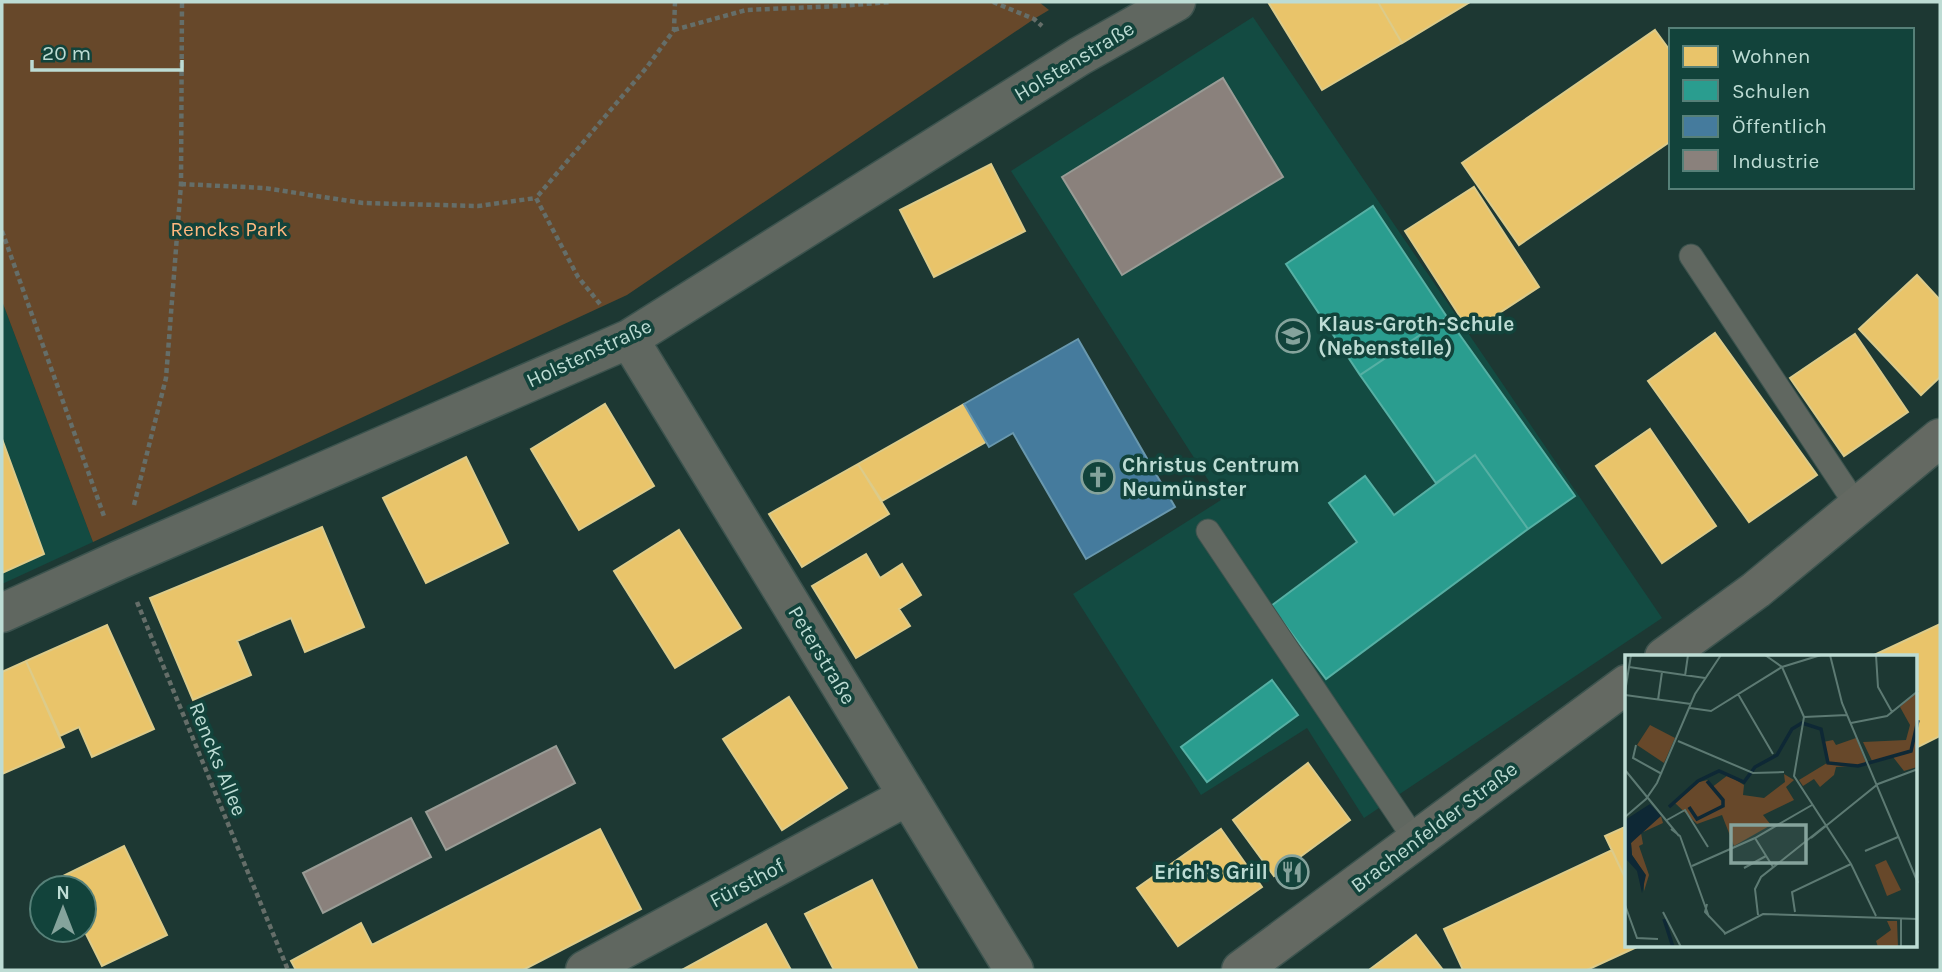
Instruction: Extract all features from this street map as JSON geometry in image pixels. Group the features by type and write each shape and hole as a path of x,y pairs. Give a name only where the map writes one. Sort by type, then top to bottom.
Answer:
{"street":[{"name":"Holstenstraße","path":"2,613 629,340 1080,56 1176,2"},
{"name":"Peterstraße","path":"629,340 1014,970"},
{"path":"1667,655 1756,590 1940,438"},
{"name":"Brachenfelder Straße","path":"1241,970 1625,685"},
{"name":"Fürsthof","path":"585,970 908,796"}],"lane":[{"path":"1691,256 1857,506"},
{"path":"1208,531 1416,841"}],"path":[{"path":"119,560 166,378 181,184 182,2"},
{"path":"181,184 264,188 363,203 478,206 536,198 647,68 674,30 675,2"},
{"path":"674,30 746,10 891,2"},
{"path":"536,198 578,277 629,340"},
{"name":"Rencks Allee","path":"2,231 119,560 288,970"}],"shaded area":[{"name":"Klaus-Groth-Schule (Nebenstelle)","path":"1253,17 1662,618 1364,818 1307,728 1201,795 1073,594 1221,500 1011,171"},
{"path":"2,301 93,542 2,584"}],"green space":[{"name":"Rencks Park","path":"2,2 1039,2 1049,10 627,295 93,542 2,301"}],"building: Wohnen":[{"path":"1268,2 1378,2 1402,43 1322,90"},
{"path":"1378,2 1470,2 1402,43"},
{"path":"1655,30 1669,49 1669,142 1519,245 1462,163"},
{"path":"991,164 1025,231 934,277 900,210"},
{"path":"1474,187 1539,287 1470,332 1405,231"},
{"path":"1917,275 1940,300 1940,377 1921,395 1859,329"},
{"path":"1715,333 1817,475 1749,522 1648,381"},
{"path":"1855,334 1908,412 1844,456 1790,378"},
{"path":"605,404 654,486 579,530 531,449"},
{"path":"964,404 986,442 882,501 858,464"},
{"path":"1650,429 1716,526 1662,563 1596,466"},
{"path":"2,439 44,554 2,573"},
{"path":"466,457 508,543 426,583 383,498"},
{"path":"858,464 889,514 802,567 769,514"},
{"path":"322,527 364,627 305,652 291,618 237,641 251,675 193,700 150,598"},
{"path":"679,530 741,628 675,668 614,571"},
{"path":"866,554 880,578 902,564 921,595 899,609 910,626 856,658 812,586"},
{"path":"1940,624 1940,736 1918,747 1918,655 1874,655"},
{"path":"107,625 154,729 92,757 79,727 60,736 26,661"},
{"path":"26,661 64,747 2,774 2,672"},
{"path":"789,697 847,788 782,830 723,739"},
{"path":"1308,763 1350,820 1274,876 1233,820"},
{"path":"1625,827 1625,878 1605,836"},
{"path":"600,829 641,909 523,970 296,970 291,961 361,923 372,945"},
{"path":"1221,829 1262,887 1178,946 1137,888"},
{"path":"124,846 167,935 102,966 91,944 98,944 98,874 67,874"},
{"path":"1612,850 1625,878 1625,948 1635,948 1587,970 1463,970 1444,929"},
{"path":"872,880 918,970 834,970 805,914"},
{"path":"766,924 791,970 682,970"},
{"path":"1416,935 1443,970 1369,970"}],"building: Schulen":[{"path":"1373,206 1447,317 1360,375 1286,264"},
{"path":"1447,317 1575,496 1528,529 1475,455 1436,483 1360,375"},
{"path":"1475,455 1528,529 1326,679 1271,606 1357,542 1329,503 1365,476 1394,515"},
{"path":"1272,680 1298,715 1207,782 1181,747"}],"building: Öffentlich":[{"name":"Christus Centrum Neumünster","path":"1078,339 1175,507 1086,559 1013,433 989,447 964,404"}],"building: Industrie":[{"path":"1223,78 1283,177 1122,275 1062,177"},
{"path":"556,746 575,783 446,850 426,812"},
{"path":"411,818 431,857 323,913 303,873"}],"place":[{"name":"Klaus-Groth-Schule (Nebenstelle)","path":"1293,336"},
{"name":"Christus Centrum Neumünster","path":"1098,477"},
{"name":"Erich's Grill","path":"1292,872"}]}
